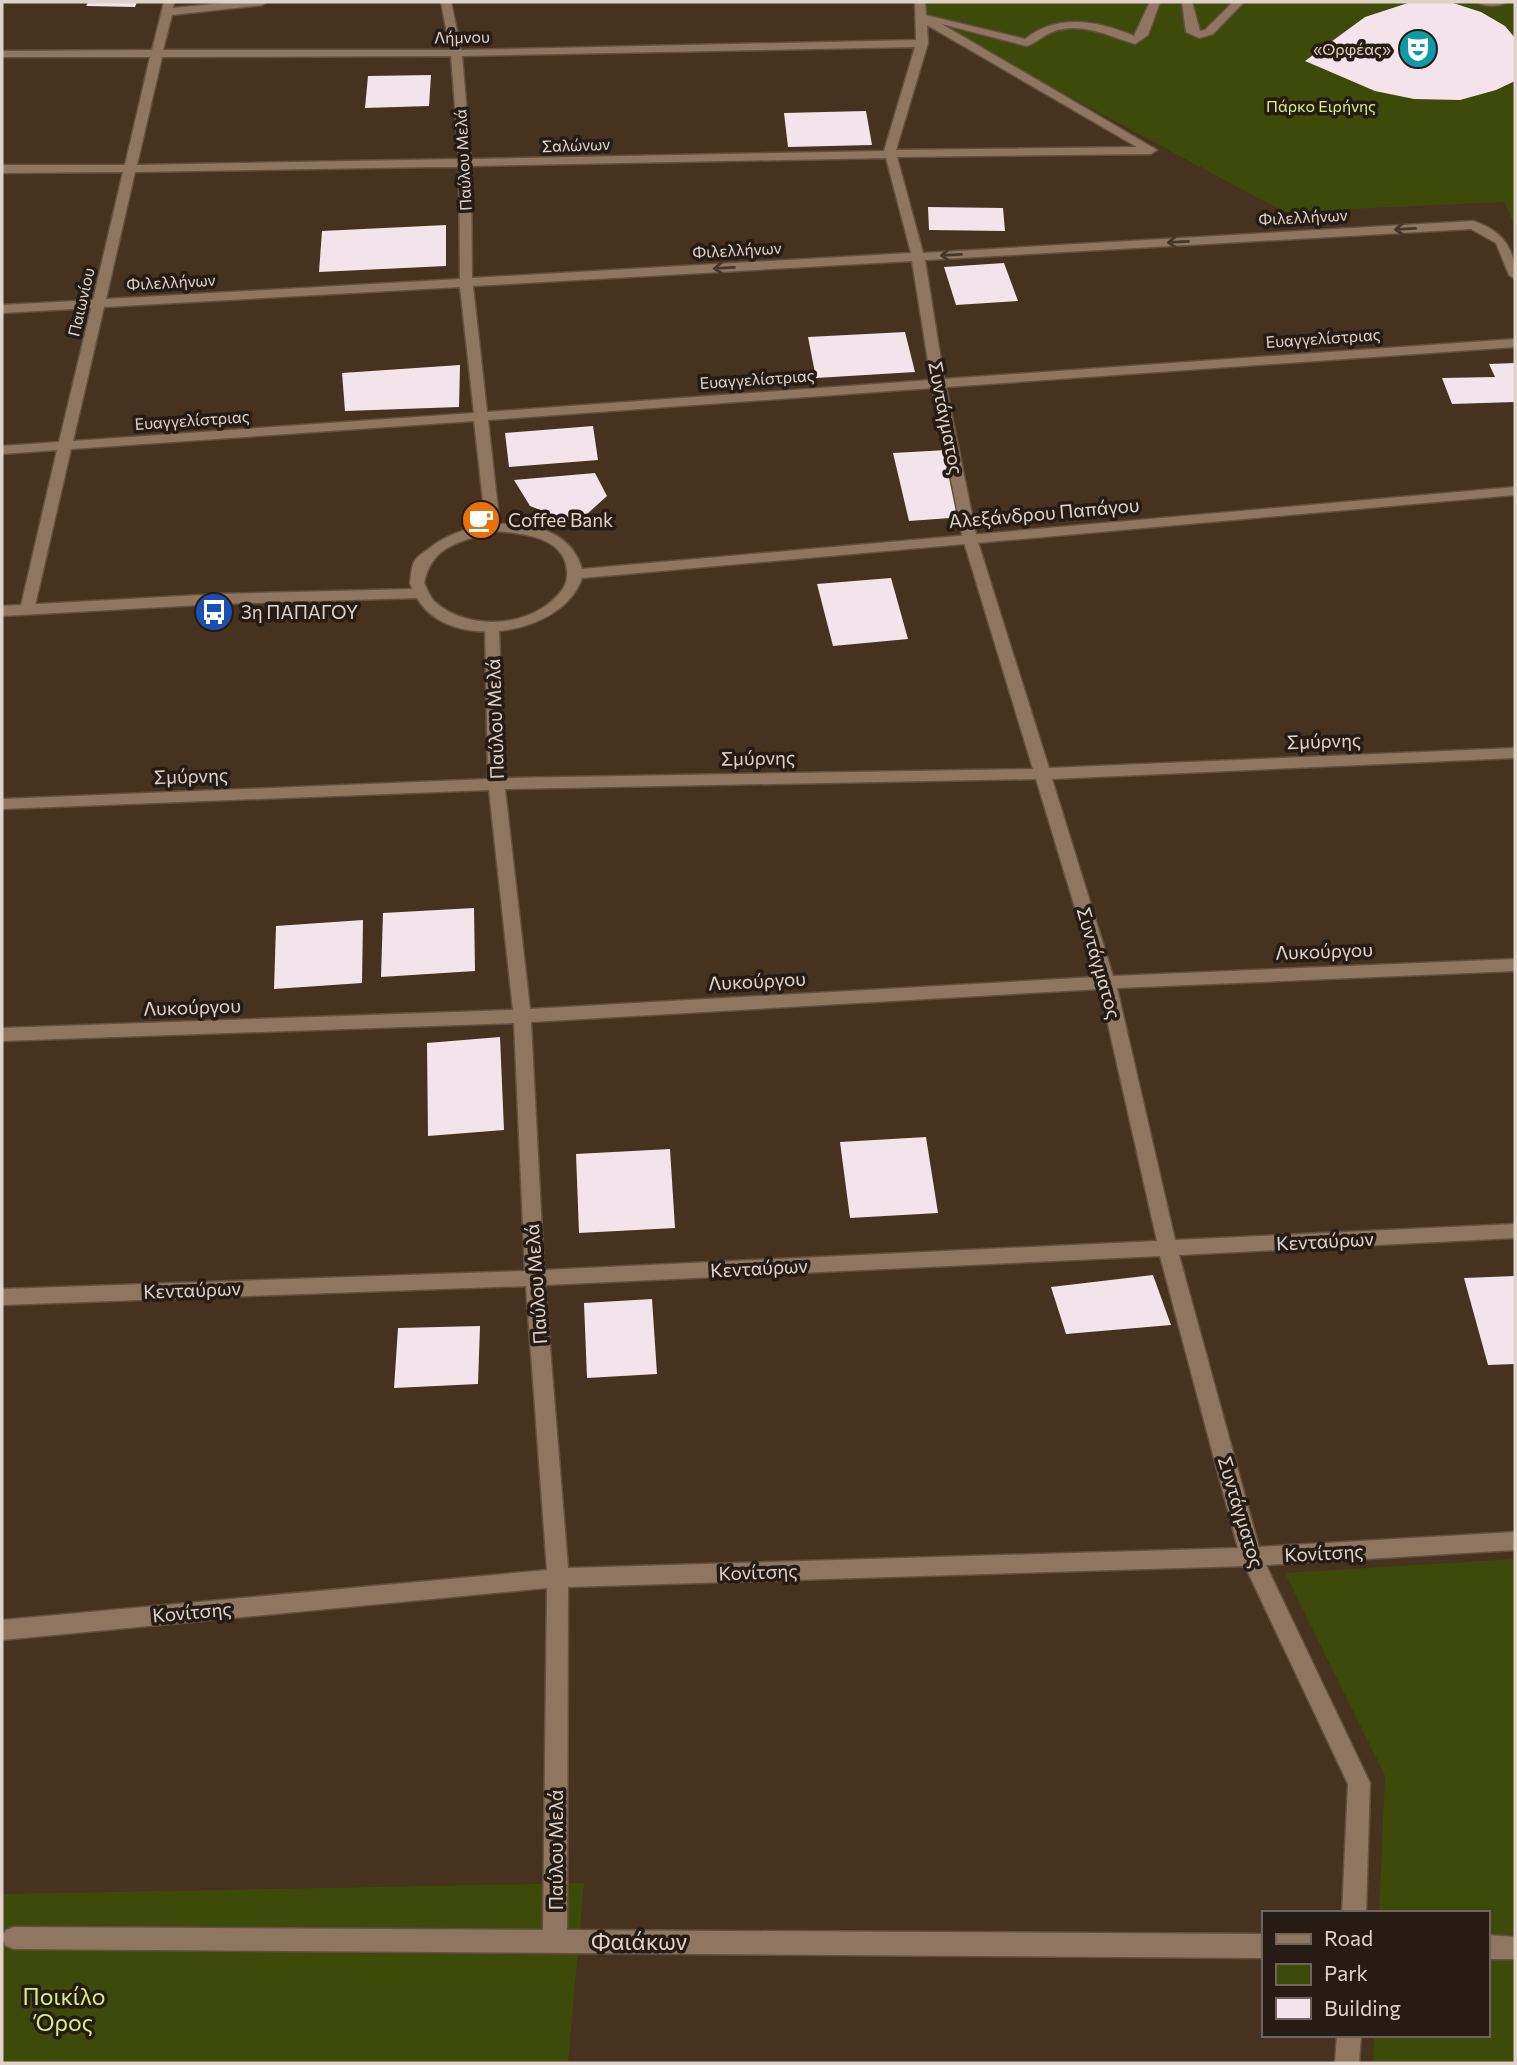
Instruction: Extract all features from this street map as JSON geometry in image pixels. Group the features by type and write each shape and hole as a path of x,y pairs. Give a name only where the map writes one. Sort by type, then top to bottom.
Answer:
{"street":[{"path":"168,7 262,2"},
{"name":"Παύλου Μελά","path":"446,2 456,53 465,164 466,283 493,527"},
{"path":"890,152 922,43 920,10 1027,43 1037,32 1058,26 1100,26 1135,41 1142,35 1156,2"},
{"path":"1187,2 1192,32 1199,35 1209,32 1239,2"},
{"path":"1483,2 1501,2"},
{"name":"Παιωνίου","path":"27,610 168,7"},
{"name":"Σαλώνων","path":"2,169 465,164 890,152 1150,150 920,10"},
{"name":"Λήμνου","path":"2,54 156,56 456,53 922,43"},
{"name":"Συντάγματος","path":"890,152 918,257 938,383 970,539 1107,983 1168,1249 1251,1557 1359,1783 1354,1911"},
{"name":"Φιλελλήνων","path":"2,309 1474,225 1501,242 1515,275"},
{"name":"Ευαγγελίστριας","path":"2,450 1515,342"},
{"name":"Αλεξάνδρου Παπάγου","path":"576,574 1515,491"},
{"path":"493,527 518,528 541,534 560,544 572,558 576,574 567,595 546,613 492,628 459,622 441,615 427,605 419,593 416,571 431,550 458,534 493,527"},
{"path":"2,611 218,599 419,593"},
{"name":"Παύλου Μελά","path":"492,628 496,784 522,1016 535,1278 558,1578 555,1941"},
{"name":"Σμύρνης","path":"2,804 496,784 1042,774 1515,754"},
{"name":"Λυκούργου","path":"2,1035 522,1016 1107,983 1515,965"},
{"name":"Κενταύρων","path":"2,1297 535,1278 1515,1231"},
{"name":"Κονίτσης","path":"2,1630 558,1578 1251,1557 1515,1541"},
{"name":"Φαιάκων","path":"14,1938 1262,1946"},
{"path":"1489,1947 1515,1948"},
{"path":"1348,2063 1349,2037"}],"green space":[{"name":"Πάρκο Ειρήνης","path":"924,2 1515,2 1515,226 1504,202 1284,212 921,17"},
{"path":"1515,1559 1515,2063 1373,2063 1374,2037 1489,2037 1489,1911 1379,1911 1385,1776 1285,1573"},
{"name":"Ποικίλο Όρος","path":"584,1883 568,2063 2,2063 2,1894"}],"building":[{"path":"88,2 137,2 135,7 86,6"},
{"name":"«Ορφέας»","path":"1411,2 1450,2 1481,12 1505,26 1515,38 1515,81 1496,90 1460,100 1414,99 1375,91 1305,61 1365,17"},
{"path":"431,75 429,106 365,108 368,76"},
{"path":"866,111 872,145 788,147 784,113"},
{"path":"928,207 1003,208 1005,231 929,230"},
{"path":"446,225 446,266 319,272 322,231"},
{"path":"1004,263 1018,301 956,305 944,267"},
{"path":"905,332 915,372 816,378 808,337"},
{"path":"1515,363 1515,402 1452,404 1442,378 1495,377 1489,364"},
{"path":"460,365 459,407 345,411 342,373"},
{"path":"593,426 598,460 509,467 505,433"},
{"path":"947,450 964,517 909,521 893,453"},
{"path":"595,473 607,496 576,524 530,506 514,480"},
{"path":"891,578 908,639 833,646 817,584"},
{"path":"474,908 475,971 381,977 383,913"},
{"path":"363,920 362,983 274,989 276,926"},
{"path":"500,1037 504,1130 428,1136 427,1043"},
{"path":"926,1137 938,1213 850,1218 840,1142"},
{"path":"670,1149 675,1228 579,1233 576,1154"},
{"path":"1153,1275 1171,1325 1066,1334 1051,1287"},
{"path":"1515,1276 1515,1364 1488,1365 1464,1278"},
{"path":"652,1299 657,1374 587,1378 584,1303"},
{"path":"480,1326 478,1384 394,1388 398,1328"}],"place":[{"name":"«Ορφέας»","path":"1418,49"},
{"name":"Coffee Bank","path":"481,520"},
{"name":"3η ΠΑΠΑΓΟΥ","path":"214,612"}]}
